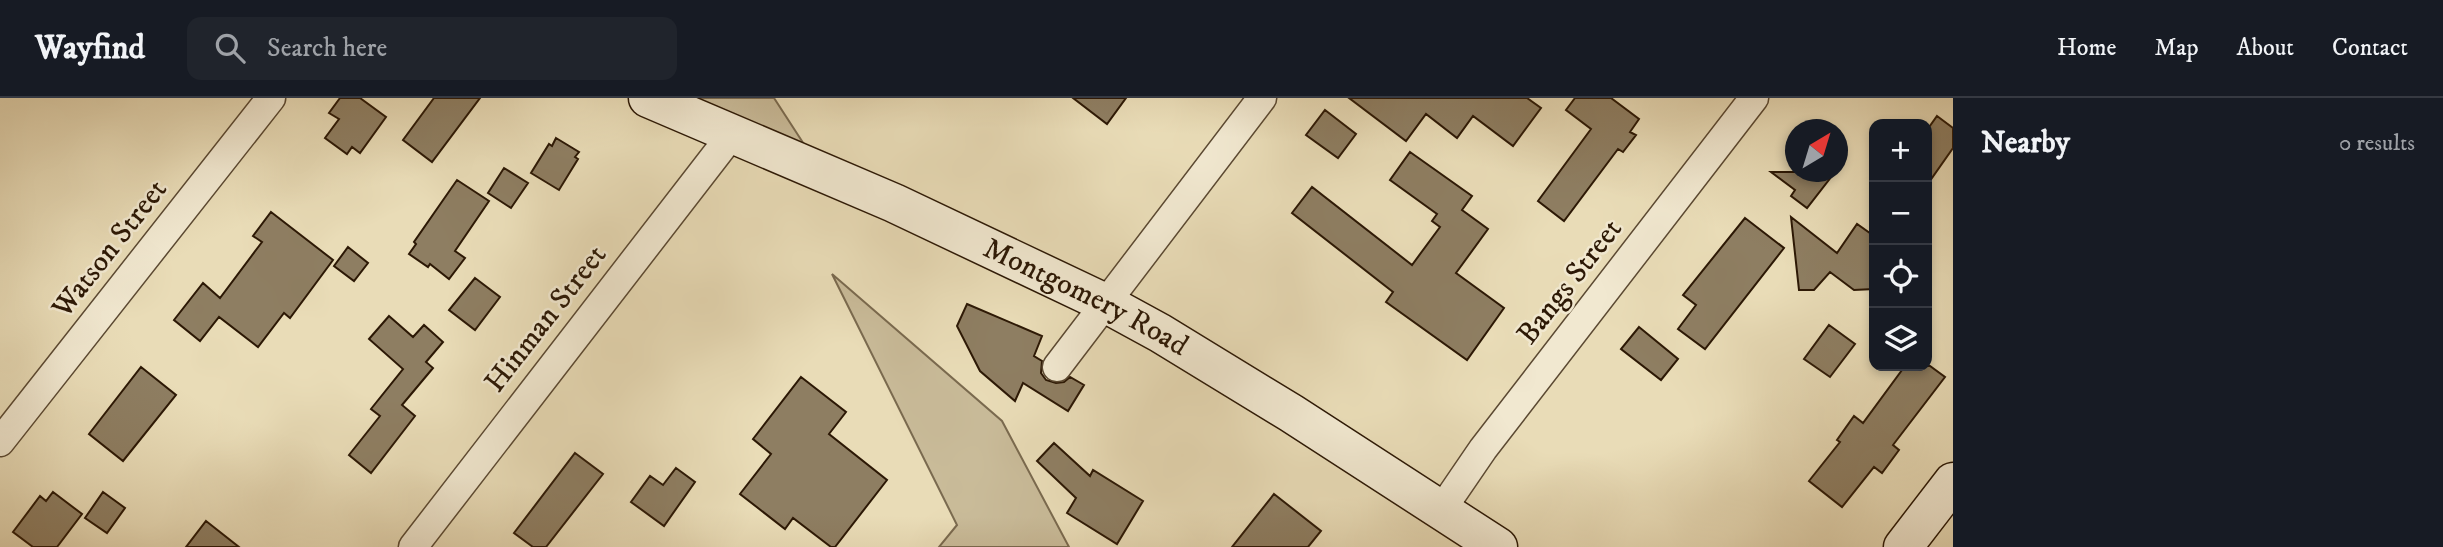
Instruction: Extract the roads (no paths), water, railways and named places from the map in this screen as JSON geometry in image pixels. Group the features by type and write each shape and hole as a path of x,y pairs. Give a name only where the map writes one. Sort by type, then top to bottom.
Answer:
{"street":[{"name":"Watson Street","path":"0,442 271,98"},
{"name":"Montgomery Road","path":"648,98 894,203 1105,303 1160,333 1442,509 1498,547"},
{"path":"1057,367 1262,98"},
{"name":"Bangs Street","path":"1442,509 1483,449 1754,98"},
{"name":"Hinman Street","path":"413,547 733,133"},
{"path":"1903,547 1953,482"}]}
